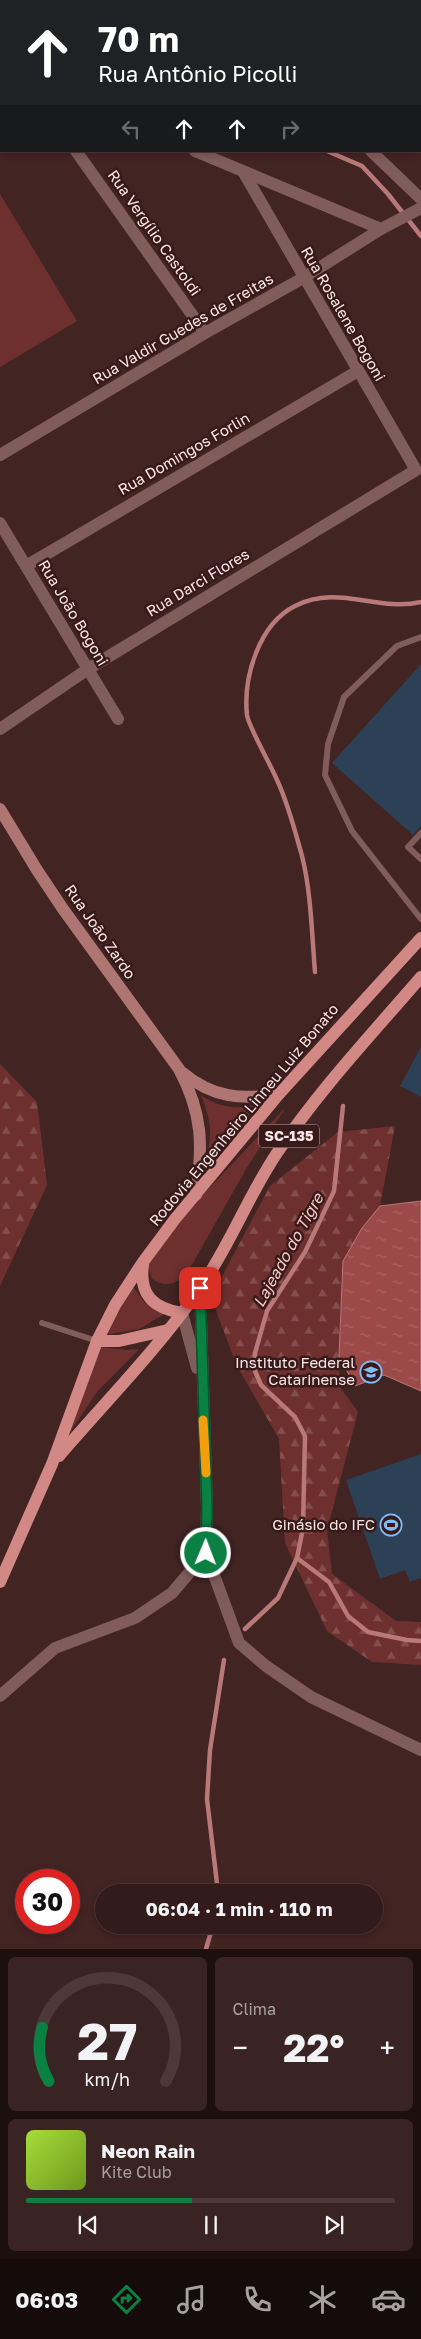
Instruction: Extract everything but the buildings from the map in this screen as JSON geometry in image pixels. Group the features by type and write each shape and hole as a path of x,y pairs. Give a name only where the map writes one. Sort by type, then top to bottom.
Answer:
{"main road":[{"name":"Rua João Zardo","path":"0,809 52,894 179,1069 188,1085 199,1121 202,1158 196,1195"},
{"name":"Rodovia Engenheiro Linneu Luiz Bonato","path":"0,1582 52,1464 97,1341 115,1305 143,1262 175,1219 279,1094 421,938"},
{"name":"Rodovia Engenheiro Linneu Luiz Bonato","path":"52,1464 182,1313 200,1288 230,1236 252,1192 277,1152 320,1094 421,977"},
{"name":"Rua João Zardo","path":"179,1069 193,1081 220,1094 250,1099 279,1094"},
{"path":"143,1262 141,1277 145,1292 154,1303 167,1311 182,1313"},
{"path":"97,1341 119,1341 168,1329"}],"street":[{"name":"Rua Vergílio Castoldi","path":"77,152 205,333"},
{"path":"197,152 244,173 386,227"},
{"path":"372,152 421,199"},
{"name":"Rua Rosalene Bogoni","path":"244,173 303,278 416,470"},
{"name":"Rua Valdir Guedes de Freitas","path":"0,455 205,333 418,210"},
{"name":"Rua Domingos Forlin","path":"26,566 358,371"},
{"name":"Rua Darci Flores","path":"0,729 88,669 416,470"},
{"name":"Rua João Bogoni","path":"0,523 118,719"},
{"path":"200,1288 207,1507 206,1553 239,1643 266,1666 311,1697 421,1750"},
{"path":"182,1313 202,1385"},
{"path":"0,1696 55,1648 135,1618 172,1593 206,1553"}],"lane":[{"path":"421,637 398,646 344,697 328,744 325,775 352,831 421,919"},
{"path":"421,832 408,847 421,859"},
{"path":"42,1322 97,1341"}],"green space":[{"path":"0,194 77,321 0,367"},
{"path":"0,1064 37,1102 47,1185 0,1286"},
{"path":"201,1095 214,1103 229,1107 259,1104 206,1162 210,1128"},
{"path":"286,1107 246,1169 189,1270 177,1281 168,1284 152,1279 147,1262 196,1202"},
{"path":"395,1126 380,1206 362,1228 340,1309 339,1386 358,1412 327,1530 332,1574 396,1621 421,1622 421,1665 372,1662 327,1631 285,1543 279,1439 236,1364 211,1297 270,1186 338,1132"},
{"path":"131,1284 145,1303 166,1313 139,1329 109,1334 105,1331"},
{"path":"100,1347 127,1350 139,1349 97,1392 70,1432"}],"water":[{"path":"421,1201 421,1391 384,1375 355,1386 339,1356 343,1261 362,1228 380,1206"}],"waterway":[{"name":"Lajeado do Tigre","path":"329,152 362,166 388,194 421,236"},
{"name":"Lajeado do Tigre","path":"315,972 309,899 302,856 285,798 247,715 246,700 251,669 263,638 272,625 282,614 295,606 311,600 327,598 389,604 421,602"},
{"name":"Lajeado do Tigre","path":"343,1106 334,1191 305,1252 267,1311 255,1353 255,1371 261,1385 295,1417 305,1436 303,1528 297,1558 329,1582 348,1616 368,1632 421,1641"},
{"path":"245,1629 278,1598 297,1558"},
{"path":"217,1884 207,1799 210,1750 224,1660"},
{"path":"206,1949 210,1934"}],"slow traffic":[{"path":"203,1420 206,1473"}],"place":[{"name":"Instituto Federal Catarinense","path":"371,1372"},
{"name":"Ginásio do IFC","path":"391,1525"}],"route":[{"path":"200,1288 207,1507 206,1553"}]}
